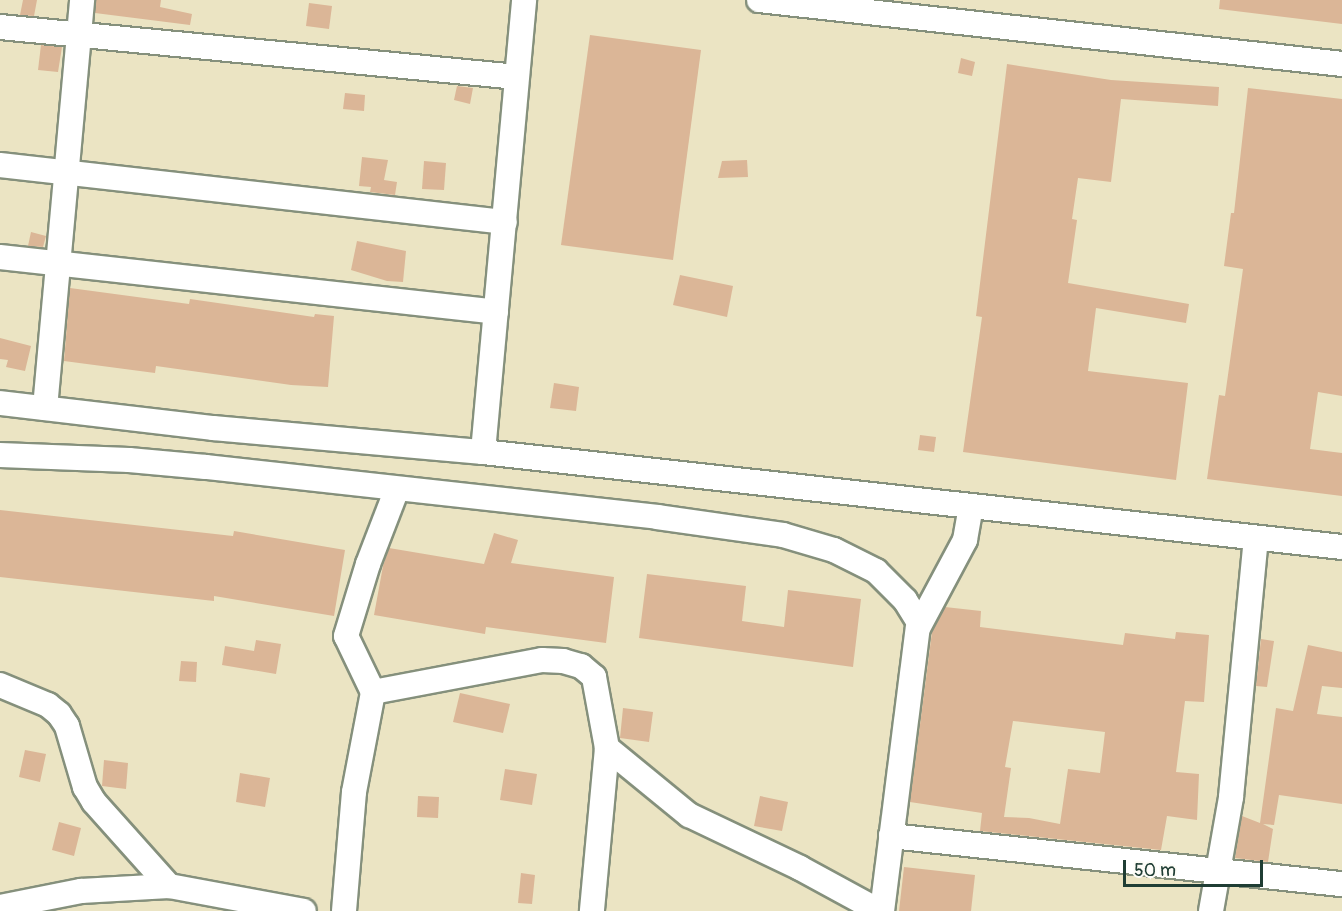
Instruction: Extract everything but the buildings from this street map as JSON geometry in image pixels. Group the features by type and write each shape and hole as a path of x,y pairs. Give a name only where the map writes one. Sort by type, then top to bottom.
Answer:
{"street":[{"path":"45,408 60,264 82,0"},
{"path":"483,452 524,0"},
{"path":"759,0 1342,64"},
{"path":"0,27 517,77"},
{"path":"0,165 505,222"},
{"path":"0,257 496,312"},
{"path":"0,404 213,428 483,452 1342,547"},
{"path":"0,455 129,460 657,517 783,535 834,550 876,571 904,600 919,622"},
{"path":"344,911 354,792 373,692 346,636 368,564 397,489"},
{"path":"607,748 689,815 800,868 881,911 919,622 965,540 971,507"},
{"path":"1211,911 1231,797 1256,538"},
{"path":"373,692 542,660 563,661 581,666 594,677 607,748 592,911"},
{"path":"0,685 48,705 59,714 67,726 85,786 94,802 169,886"},
{"path":"891,836 1342,884"},
{"path":"0,907 81,891 169,886 304,911"}]}
